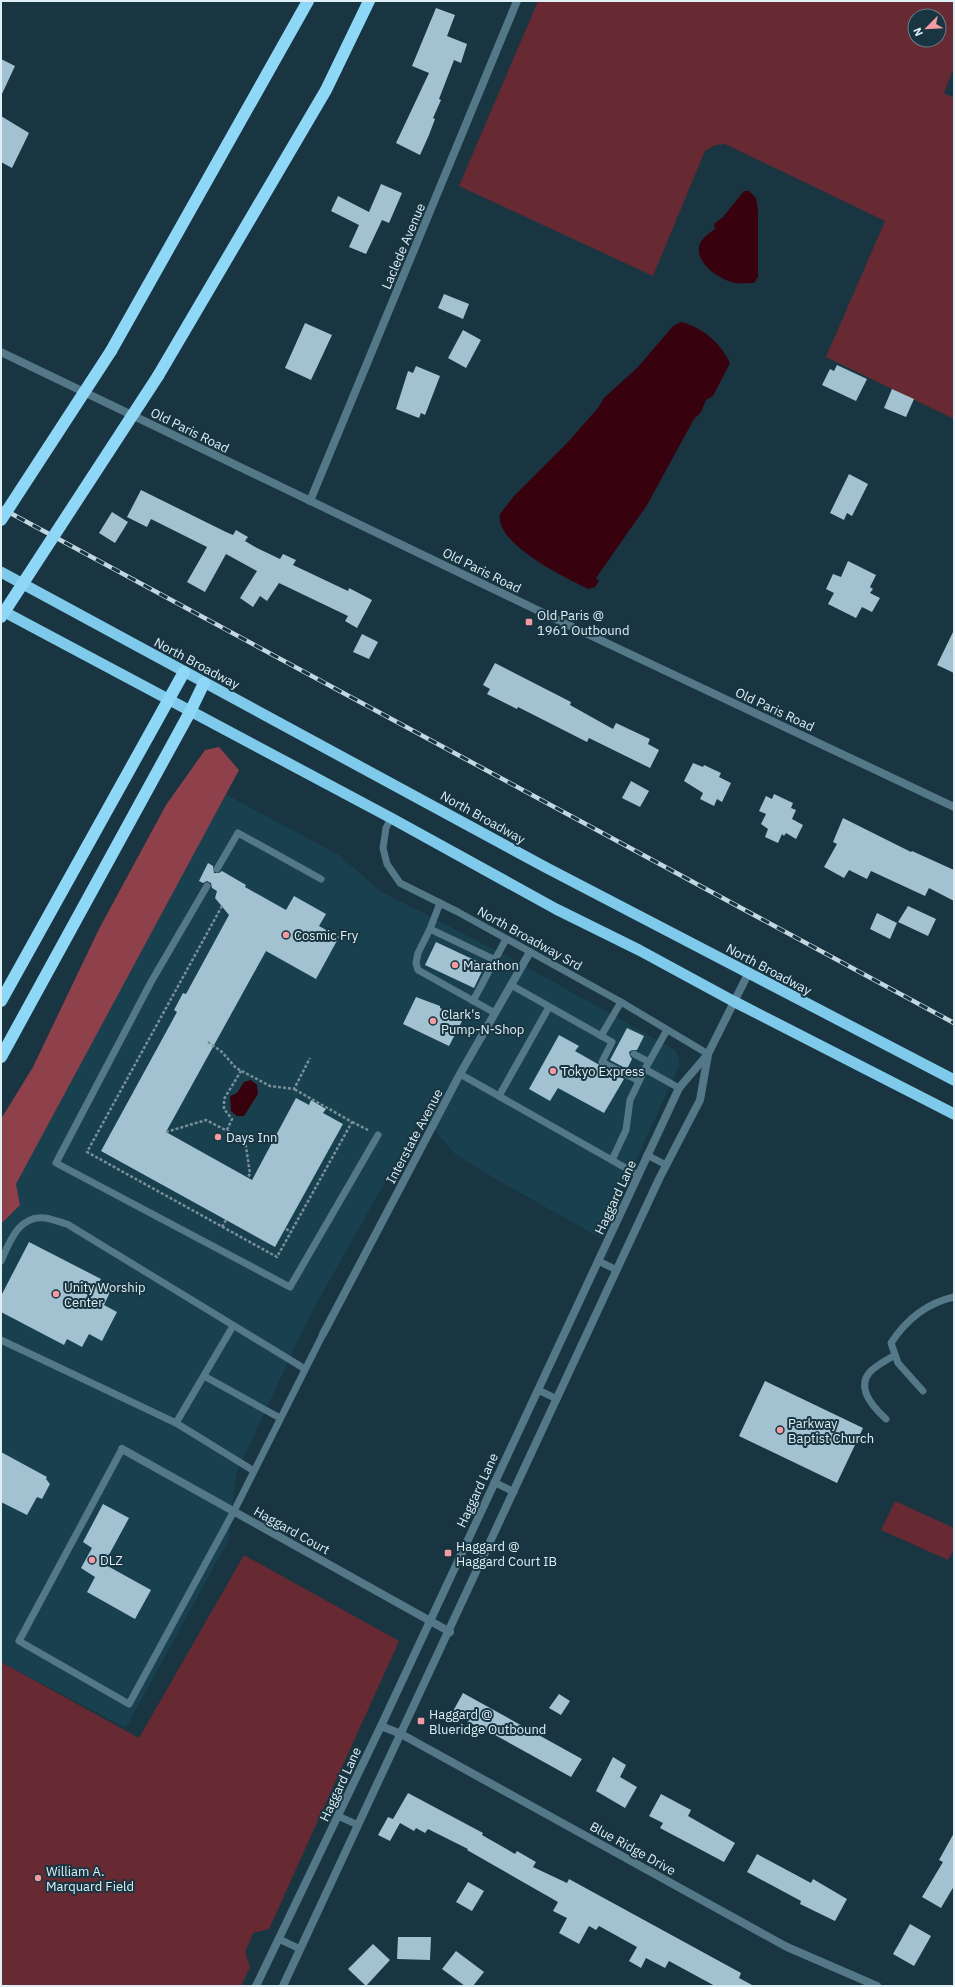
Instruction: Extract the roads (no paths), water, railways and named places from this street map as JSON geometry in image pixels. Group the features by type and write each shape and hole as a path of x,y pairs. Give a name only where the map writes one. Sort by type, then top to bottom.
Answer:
{"highway":[{"path":"1,520 111,351 308,1"},
{"path":"1,617 158,376 326,90 369,1"},
{"name":"North Broadway","path":"1,572 204,683 399,786 545,867 954,1080"},
{"path":"1,610 391,818 556,909 639,950 734,1001 954,1114"},
{"path":"1,1001 170,701 184,672"},
{"path":"1,1057 190,712 204,683"}],"street":[{"name":"Laclede Avenue","path":"310,501 517,1"},
{"name":"Old Paris Road","path":"1,352 310,501 954,807"},
{"name":"Interstate Avenue","path":"323,1334 460,1074 530,952"},
{"name":"Haggard Lane","path":"256,1986 381,1726 679,1088 708,1054 748,974"},
{"name":"Haggard Lane","path":"283,1986 450,1632 666,1165 700,1100 708,1054"},
{"name":"Haggard Court","path":"122,1449 450,1632"},
{"name":"Blue Ridge Drive","path":"381,1726 401,1734 787,1947 877,1986"}],"lane":[{"name":"North Broadway Srd","path":"391,818 386,828 383,848 387,864 393,875 400,883 440,903 621,1002 708,1054"},
{"path":"217,869 238,833 321,879"},
{"path":"207,886 151,982 56,1163 290,1287 378,1135"},
{"path":"440,903 430,929 418,953 416,963 418,970 495,1013"},
{"path":"430,929 495,960"},
{"path":"473,1001 506,939"},
{"path":"511,985 615,1044 602,1062 639,1081"},
{"path":"601,1036 621,1002"},
{"path":"499,1096 549,1007"},
{"path":"612,1160 626,1130 630,1100 645,1069 667,1030"},
{"path":"634,1054 649,1062"},
{"path":"645,1069 679,1088"},
{"path":"460,1074 638,1174"},
{"path":"648,1155 666,1165"},
{"path":"1,1261 14,1232 22,1225 35,1219 46,1218 67,1224 305,1369"},
{"path":"598,1261 617,1270"},
{"path":"923,1391 898,1363 891,1343 900,1328 922,1310 941,1300 954,1297"},
{"path":"176,1423 233,1326"},
{"path":"122,1449 19,1642 129,1704 234,1511 323,1334"},
{"path":"1,1340 176,1423 254,1471"},
{"path":"886,1419 868,1398 865,1384 869,1373 895,1355"},
{"path":"204,1376 280,1418"},
{"path":"538,1390 558,1399"},
{"path":"494,1482 514,1492"},
{"path":"338,1816 358,1826"},
{"path":"279,1939 300,1949"}],"railway":[{"path":"1,508 954,1023"}],"place":[{"name":"Old Paris @ 1961 Outbound","path":"529,622"},
{"name":"Cosmic Fry","path":"286,935"},
{"name":"Marathon","path":"455,965"},
{"name":"Clark's Pump-N-Shop","path":"433,1021"},
{"name":"Tokyo Express","path":"553,1071"},
{"name":"Days Inn","path":"218,1137"},
{"name":"Unity Worship Center","path":"56,1294"},
{"name":"Parkway Baptist Church","path":"780,1430"},
{"name":"Haggard @ Haggard Court IB","path":"448,1553"},
{"name":"DLZ","path":"92,1560"},
{"name":"Haggard @ Blueridge Outbound","path":"421,1721"},
{"name":"William A. Marquard Field","path":"38,1878"}]}
